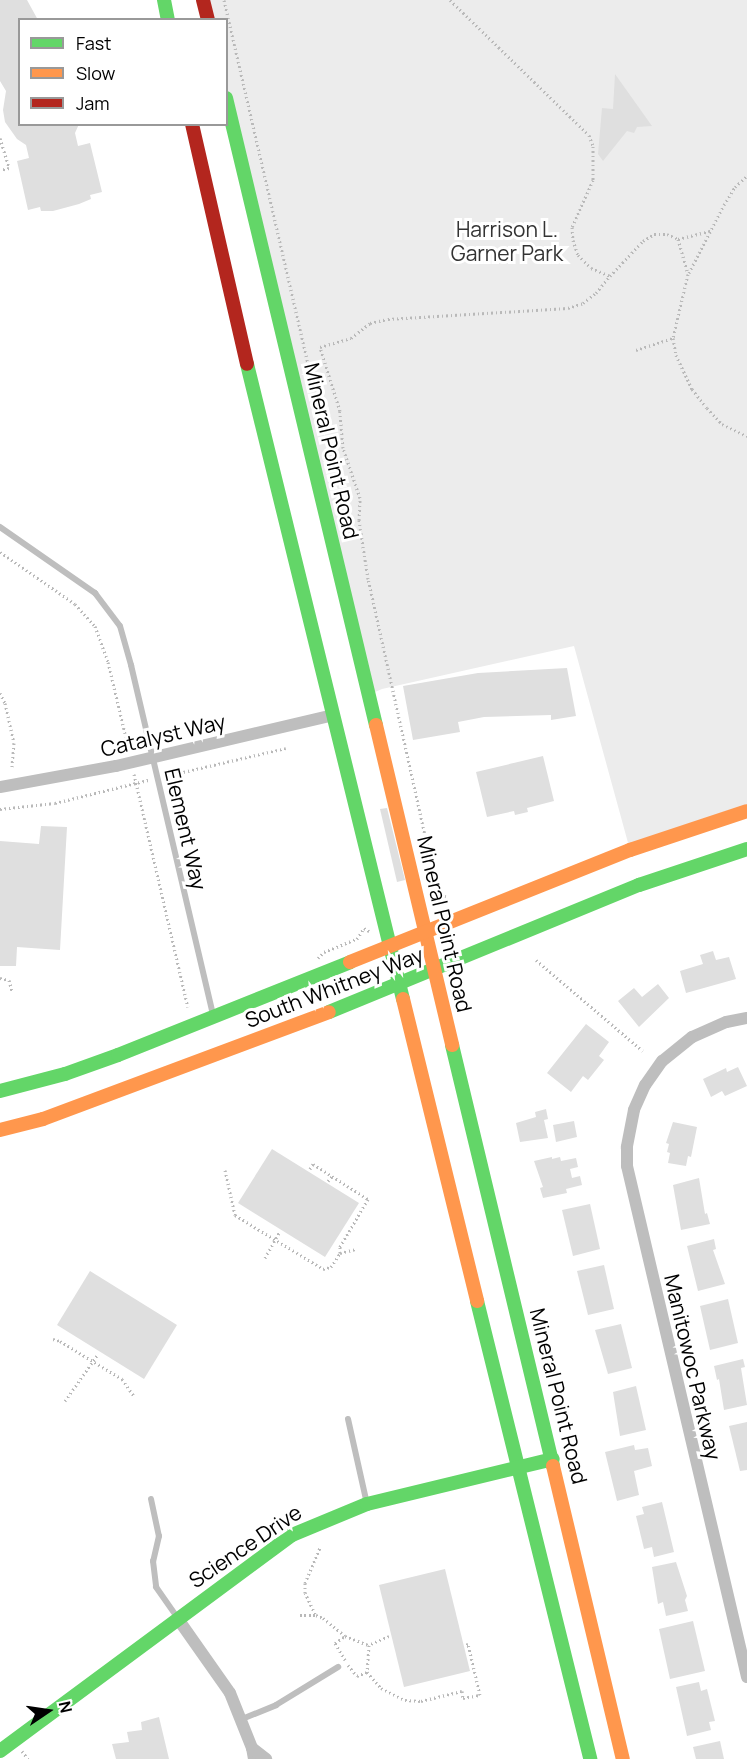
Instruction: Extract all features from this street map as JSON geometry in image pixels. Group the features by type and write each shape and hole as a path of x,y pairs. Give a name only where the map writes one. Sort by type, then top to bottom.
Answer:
{"main road":[{"path":"164,0 168,18"},
{"path":"203,0 208,18"},
{"name":"Mineral Point Road","path":"228,106 623,1759"},
{"path":"192,126 255,401 590,1759"},
{"name":"South Whitney Way","path":"0,1091 76,1070 630,850 720,818 747,811"},
{"name":"South Whitney Way","path":"0,1130 43,1119 168,1074 434,971 639,885 747,849"},
{"name":"Science Drive","path":"0,1751 292,1535 367,1504 553,1459"}],"street":[{"name":"Catalyst Way","path":"0,787 52,779 153,758 333,715"},
{"name":"Manitowoc Parkway","path":"747,1018 726,1022 692,1037 657,1069 645,1085 634,1110 627,1147 627,1166 747,1677"},
{"path":"178,1618 214,1668 242,1719 253,1754 266,1759"}],"lane":[{"name":"Element Way","path":"0,527 95,593 120,626 213,1017"},
{"path":"348,1419 367,1504"},
{"path":"151,1499 159,1536 153,1561 156,1587 178,1618"},
{"path":"242,1719 276,1705 338,1667"}],"path":[{"path":"224,0 271,197"},
{"path":"450,0 589,135 593,146 593,180 572,227 573,240 578,255 591,268 610,276"},
{"path":"0,138 9,168 0,170"},
{"path":"747,176 735,187 688,274 673,338 675,355 697,396 722,424 747,436"},
{"path":"441,905 446,897 437,888 364,561 358,520 360,498 343,448 340,411 330,386 320,347 351,338 370,323 388,319 568,308 590,298 643,241 654,234 667,234 678,239 711,231"},
{"path":"678,239 688,274"},
{"path":"636,350 673,338"},
{"path":"0,552 75,604 95,626 108,662 129,749"},
{"path":"0,693 5,703 14,743 12,767"},
{"path":"170,775 286,748"},
{"path":"134,773 189,1007"},
{"path":"0,809 55,802 145,781"},
{"path":"324,952 357,939 364,928 371,932"},
{"path":"536,960 643,1052"},
{"path":"0,978 9,980 12,991"},
{"path":"225,1170 235,1215 323,1269 331,1267 340,1253 340,1247 368,1199 313,1164 310,1169"},
{"path":"328,1181 332,1176"},
{"path":"265,1258 279,1233"},
{"path":"340,1253 356,1249"},
{"path":"53,1339 122,1379 134,1396"},
{"path":"65,1401 98,1354"},
{"path":"315,1615 304,1593 305,1583 320,1547"},
{"path":"300,1616 315,1615 331,1622 345,1636 369,1645 389,1636"},
{"path":"345,1636 335,1643 337,1647 355,1675 367,1672"},
{"path":"369,1645 367,1672 381,1688 405,1700 421,1701 462,1692 463,1698 480,1695 468,1644 465,1645"}],"green space":[{"name":"Harrison L. Garner Park","path":"203,0 747,0 747,811 630,850 574,646 382,689 368,695 228,102 228,18 208,18"}],"building":[{"path":"0,0 27,0 37,18 18,18 18,126 78,126 75,133 78,146 90,143 102,192 90,195 91,199 79,204 53,211 41,211 40,207 28,210 17,161 29,158 26,145 17,139 5,122 3,110 6,91 0,81"},
{"path":"615,74 652,126 637,127 634,133 627,131 603,161 598,154 602,108 613,109"},
{"path":"567,668 576,716 551,720 551,715 484,717 458,722 460,732 413,740 403,686 478,673"},
{"path":"543,756 554,801 527,808 528,812 515,815 514,811 487,817 476,772"},
{"path":"387,808 405,880 397,882 380,809"},
{"path":"41,826 67,827 60,950 17,947 16,966 0,966 0,841 39,844"},
{"path":"713,951 716,960 729,957 736,979 686,993 680,971 703,964 700,955"},
{"path":"658,984 669,998 639,1027 618,1001 634,988 642,997"},
{"path":"586,1024 609,1042 599,1056 604,1060 588,1080 583,1076 571,1092 547,1073"},
{"path":"738,1067 747,1086 725,1096 722,1091 711,1097 703,1079 726,1068 727,1072"},
{"path":"546,1109 548,1119 544,1120 548,1138 520,1142 516,1123 536,1117 535,1112"},
{"path":"574,1121 577,1137 556,1142 553,1125"},
{"path":"673,1122 697,1127 691,1157 688,1156 686,1166 668,1163 670,1153 667,1152 669,1144 666,1143"},
{"path":"272,1149 359,1203 325,1257 238,1203"},
{"path":"552,1157 552,1159 560,1157 561,1161 576,1158 578,1167 570,1169 572,1178 580,1176 582,1185 566,1189 567,1193 543,1198 540,1188 543,1187 534,1161"},
{"path":"699,1178 705,1214 707,1213 710,1224 681,1230 673,1185"},
{"path":"590,1204 600,1249 573,1256 562,1210"},
{"path":"714,1239 716,1249 713,1250 725,1284 698,1291 687,1246"},
{"path":"604,1265 614,1309 588,1315 577,1271"},
{"path":"90,1271 177,1325 144,1379 57,1325"},
{"path":"728,1299 738,1343 710,1350 700,1306"},
{"path":"621,1324 632,1368 608,1374 595,1330"},
{"path":"743,1359 745,1367 741,1368 747,1405 724,1410 719,1379 717,1380 714,1366"},
{"path":"636,1386 646,1430 620,1436 613,1392"},
{"path":"747,1422 747,1470 740,1471 729,1426"},
{"path":"634,1445 635,1450 648,1448 652,1466 634,1471 639,1495 617,1501 605,1452"},
{"path":"662,1502 674,1552 654,1557 652,1547 644,1549 636,1516 644,1514 642,1507"},
{"path":"676,1562 687,1596 685,1600 688,1611 666,1616 663,1602 658,1604 652,1567"},
{"path":"445,1569 470,1671 404,1687 379,1585"},
{"path":"693,1621 705,1671 670,1679 659,1629"},
{"path":"699,1682 701,1691 707,1689 715,1721 709,1722 711,1730 687,1736 676,1687"},
{"path":"159,1717 169,1759 116,1759 112,1744 129,1742 127,1732 142,1730 141,1722"},
{"path":"720,1741 724,1759 696,1759 693,1747"}],"traffic: fast":[{"path":"164,0 168,18"},
{"path":"228,106 376,725"},
{"path":"247,364 403,999"},
{"path":"329,1012 639,885 747,849"},
{"path":"0,1091 65,1074 118,1055 350,962"},
{"path":"452,1045 553,1466"},
{"path":"477,1301 590,1759"},
{"path":"0,1751 292,1535 367,1504 553,1459"}],"traffic: slow":[{"path":"376,725 452,1045"},
{"path":"350,962 630,850 747,811"},
{"path":"403,999 477,1301"},
{"path":"0,1130 43,1119 329,1012"},
{"path":"553,1466 623,1759"}],"traffic: jam":[{"path":"203,0 208,18"},
{"path":"192,126 247,364"}]}
